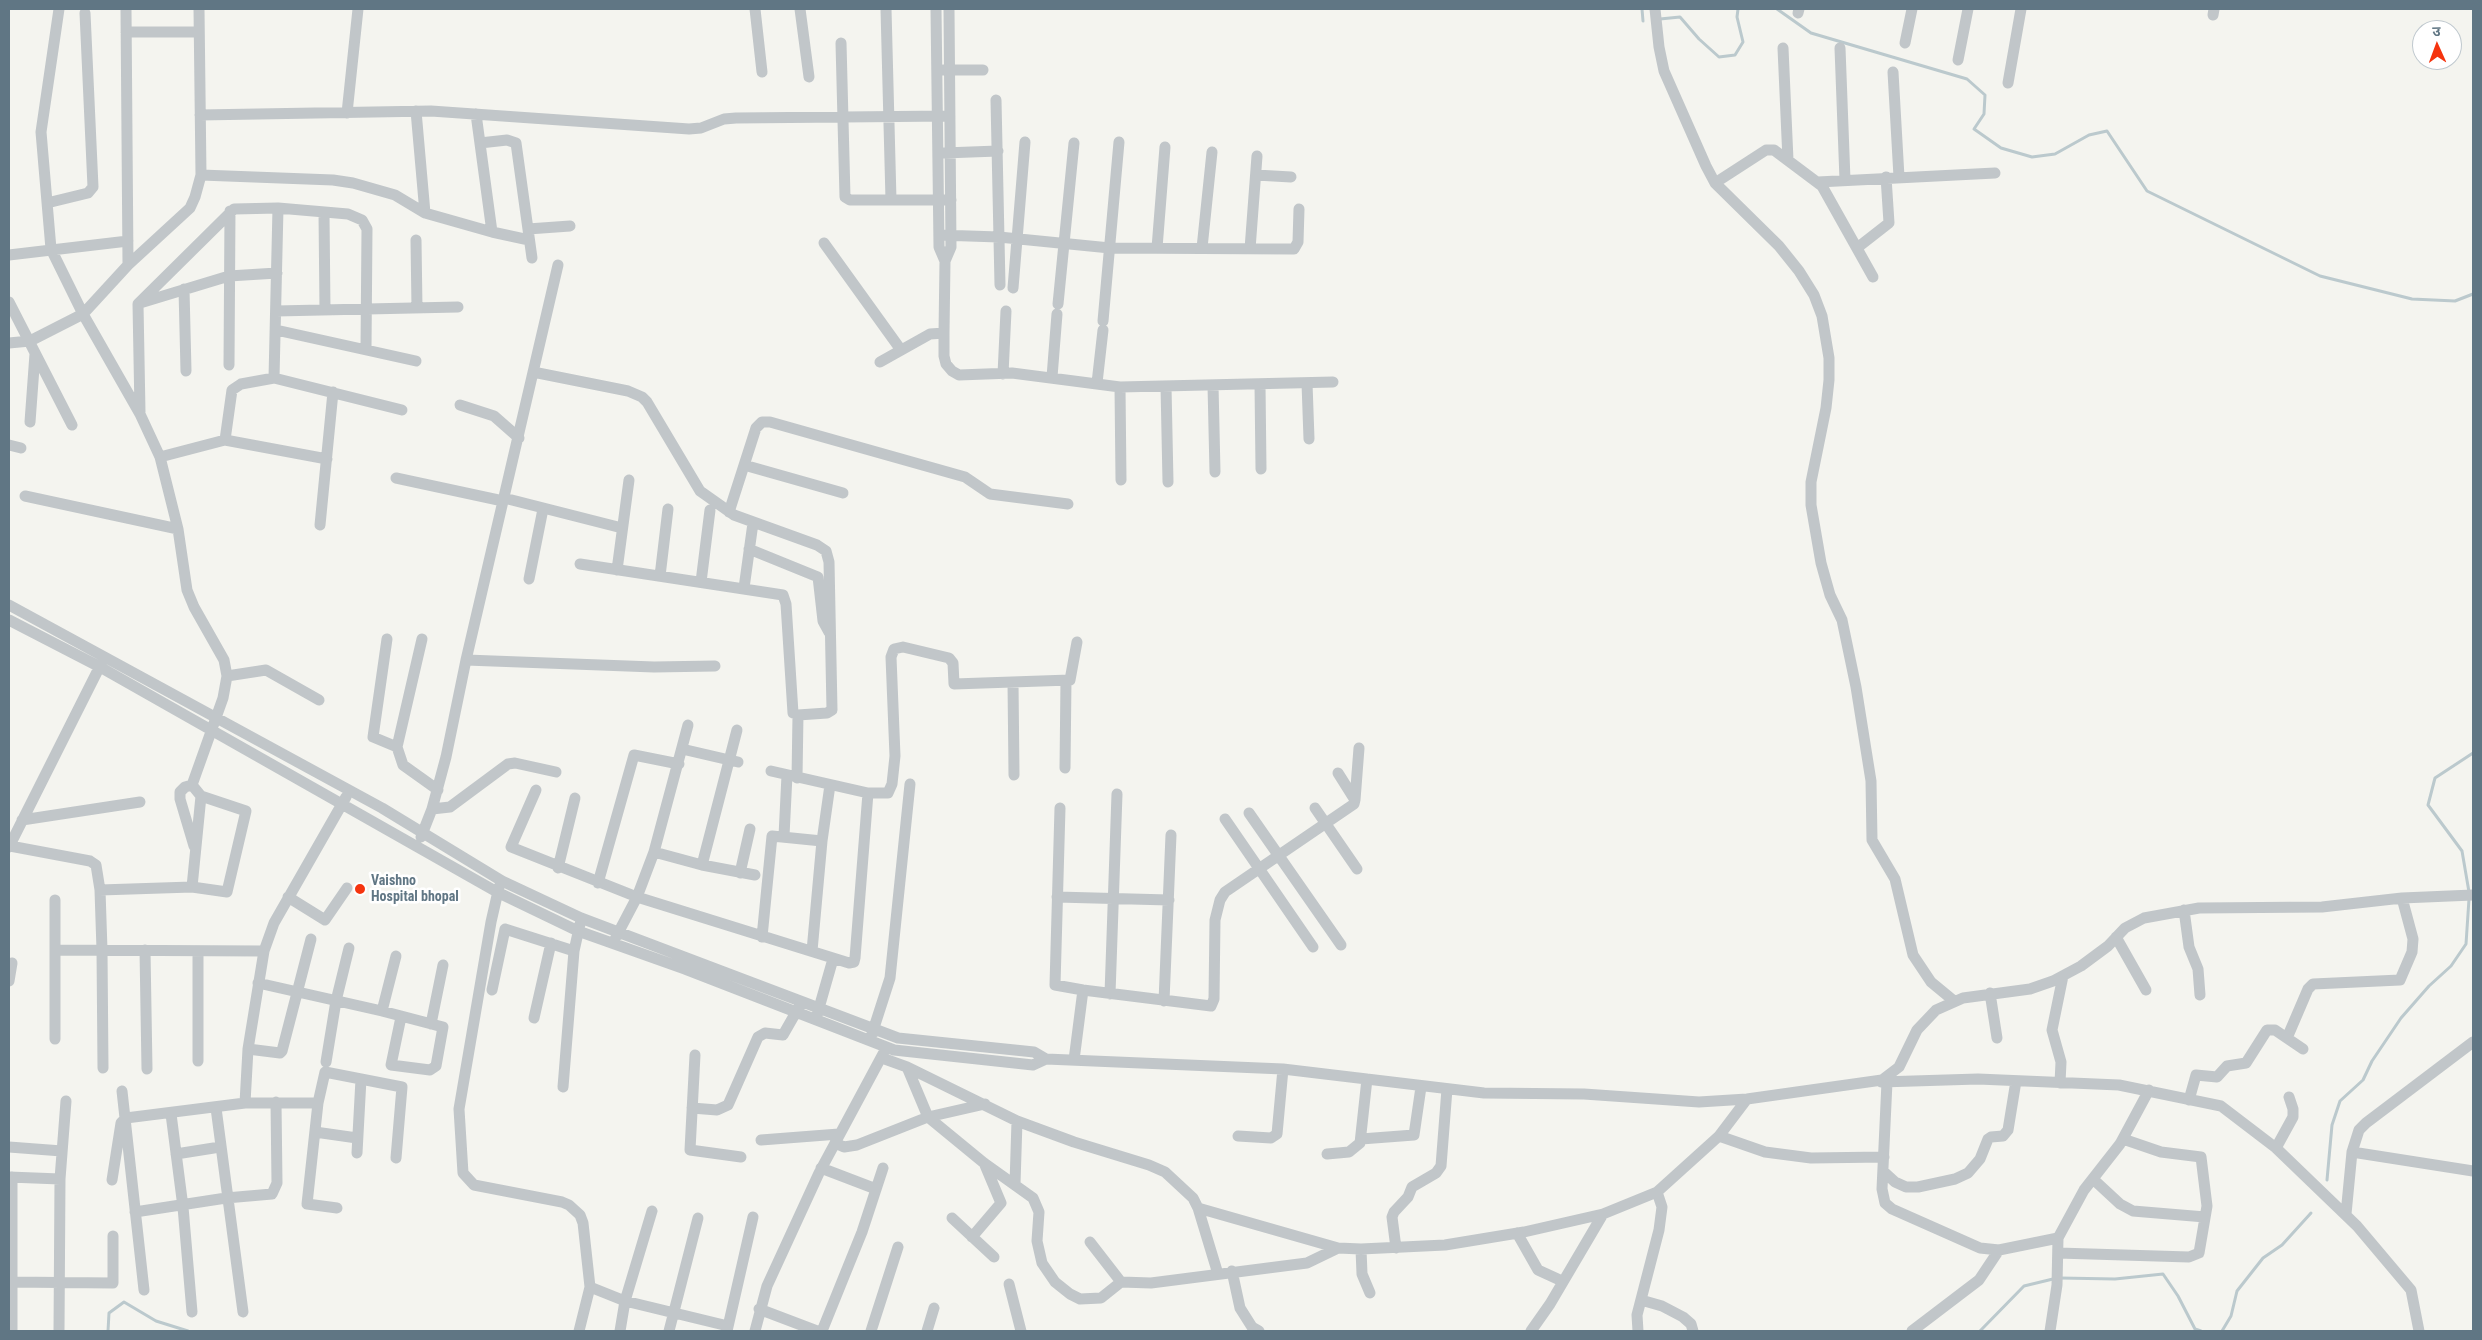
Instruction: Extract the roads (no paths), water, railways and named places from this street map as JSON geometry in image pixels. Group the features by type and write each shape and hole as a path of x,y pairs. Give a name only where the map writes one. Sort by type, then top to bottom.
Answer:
{"street":[{"path":"59,9 41,132 51,249 83,314 140,414 160,458 178,530 187,590 194,607 224,660 227,676 216,717 192,785"},
{"path":"126,9 128,265"},
{"path":"9,343 30,341 83,314 128,265 190,208 196,197 201,175 199,9"},
{"path":"347,112 358,9"},
{"path":"754,9 762,72"},
{"path":"800,9 809,77"},
{"path":"886,9 891,200"},
{"path":"936,9 938,235 939,247 945,261"},
{"path":"948,9 951,247 945,261 944,356 946,364 952,370 960,375 1003,374 1052,377 1120,387 1332,382"},
{"path":"1655,9 1659,47 1664,71 1715,183 1779,246 1799,270 1814,295 1822,316 1829,358 1829,380 1826,408 1811,482 1811,505 1821,563 1830,595 1842,620 1856,687 1871,781 1872,840 1894,879 1913,955 1931,982 1954,1001"},
{"path":"1905,43 1912,9"},
{"path":"1958,60 1968,9"},
{"path":"2008,83 2022,9"},
{"path":"47,203 88,194 93,187 85,13"},
{"path":"126,32 200,32"},
{"path":"841,43 845,197 850,200 951,200"},
{"path":"1783,48 1788,160"},
{"path":"1840,48 1845,180"},
{"path":"937,70 982,70"},
{"path":"1894,72 1899,177"},
{"path":"996,100 1000,285"},
{"path":"200,115 416,111 689,128 700,128 724,119 736,118 950,116"},
{"path":"416,111 425,212"},
{"path":"476,114 492,232"},
{"path":"480,143 507,140 516,143 532,258"},
{"path":"1013,288 1025,142"},
{"path":"1097,383 1119,142"},
{"path":"1052,377 1074,143"},
{"path":"1157,248 1166,147"},
{"path":"1715,183 1766,150 1774,150 1822,186 1873,277"},
{"path":"938,153 998,151"},
{"path":"1202,248 1212,152"},
{"path":"1250,249 1257,156"},
{"path":"1818,182 1886,177 1995,173"},
{"path":"201,175 333,180 353,183 395,195 425,212 492,232 528,234 570,226"},
{"path":"1256,175 1292,177"},
{"path":"1857,248 1889,223 1886,177"},
{"path":"274,378 278,208"},
{"path":"140,414 138,304 230,211 278,208 348,214 356,216 364,223 367,229 368,309 366,349"},
{"path":"938,235 999,237 1064,245 1110,248 1294,249 1298,242 1299,209"},
{"path":"229,365 230,211"},
{"path":"324,213 325,310"},
{"path":"416,240 417,308"},
{"path":"9,255 128,241"},
{"path":"824,243 902,350"},
{"path":"418,846 438,790 466,660 558,266"},
{"path":"138,304 229,276 277,273"},
{"path":"184,289 186,371"},
{"path":"9,304 30,341 72,425"},
{"path":"276,311 458,307"},
{"path":"1003,374 1006,311"},
{"path":"276,330 416,361"},
{"path":"880,362 930,334 944,333"},
{"path":"30,422 35,352"},
{"path":"533,372 628,391 642,397 647,402 696,485 729,512 817,546 826,552 829,562 832,710 827,713 798,715 792,710 785,598 779,593 580,564"},
{"path":"225,440 232,390 235,386 274,378 402,410"},
{"path":"1307,383 1309,439"},
{"path":"1260,384 1262,469"},
{"path":"1213,385 1215,472"},
{"path":"1166,386 1168,482"},
{"path":"1120,387 1121,480"},
{"path":"320,525 333,392"},
{"path":"460,405 494,416 519,438"},
{"path":"729,512 758,424 770,422 965,477 990,494 1068,504"},
{"path":"160,458 225,440 327,459"},
{"path":"9,445 21,448"},
{"path":"744,465 843,493"},
{"path":"396,478 504,499 622,528"},
{"path":"617,570 629,480"},
{"path":"25,496 178,530"},
{"path":"528,579 543,509"},
{"path":"660,576 668,510"},
{"path":"701,582 710,510"},
{"path":"744,588 753,522"},
{"path":"750,549 818,577 823,621 831,635"},
{"path":"9,605 350,790 502,881 581,918 819,1008 871,1036"},
{"path":"9,620 100,667 497,892 578,931 815,1020 949,1057 1033,1065 1046,1059 1282,1069 1484,1093 1584,1094 1699,1102 1747,1099 1882,1080 1898,1067 1917,1030 1936,1010 1954,1001 1990,993 2030,989 2063,976 2081,966 2116,938 2125,928 2144,918 2199,908 2322,907 2402,898 2473,895"},
{"path":"387,639 373,737 397,747"},
{"path":"422,639 397,747 400,760 409,771 438,790"},
{"path":"771,771 868,793 888,793 892,784 895,756 895,718 891,658 894,649 903,647 949,658 953,663 954,684 1070,680 1077,642"},
{"path":"103,1068 100,890 96,865 90,860 9,846 105,657"},
{"path":"466,660 654,667 715,666"},
{"path":"227,676 266,670 319,700"},
{"path":"1064,768 1066,680"},
{"path":"1013,682 1014,775"},
{"path":"784,836 798,715"},
{"path":"613,943 637,897 654,852 688,725"},
{"path":"702,865 733,761 736,730"},
{"path":"1060,808 1053,981 1059,987 1206,1006 1214,1004 1215,920 1220,900 1225,892 1350,808 1355,800 1359,748"},
{"path":"682,749 733,761"},
{"path":"598,882 634,754 679,764"},
{"path":"432,809 450,807 508,764 515,763 556,772"},
{"path":"1338,773 1355,800"},
{"path":"871,1036 890,978 910,784"},
{"path":"100,890 192,887 227,892 246,811 201,796 192,785"},
{"path":"192,785 185,787 180,792 180,799 195,850"},
{"path":"812,951 822,841 830,785"},
{"path":"245,1103 248,1050 264,951 274,923 350,790"},
{"path":"536,790 511,847 558,868 637,897 849,963 854,962 855,958 868,793"},
{"path":"1110,994 1117,794"},
{"path":"192,887 201,796"},
{"path":"558,868 575,798"},
{"path":"22,820 140,802"},
{"path":"1314,808 1357,869"},
{"path":"1249,813 1341,945"},
{"path":"1225,820 1313,947"},
{"path":"740,873 750,829"},
{"path":"1164,1001 1171,835"},
{"path":"762,937 772,836 822,841"},
{"path":"654,852 702,865 755,876"},
{"path":"502,881 497,892 459,1109 463,1173 474,1185 562,1202 575,1210 583,1223 590,1287 579,1331"},
{"path":"288,897 325,920 347,888"},
{"path":"1056,897 1169,900"},
{"path":"2287,1038 2308,989 2313,984 2400,980 2412,952 2413,939 2402,898"},
{"path":"54,1039 55,900"},
{"path":"2184,910 2189,947 2198,969 2200,995"},
{"path":"563,1087 574,951 581,918"},
{"path":"492,990 505,929 574,951"},
{"path":"2116,938 2146,990"},
{"path":"248,1050 280,1053 282,1050 311,939"},
{"path":"534,1018 552,943"},
{"path":"326,1062 336,1001 349,948"},
{"path":"55,950 264,951"},
{"path":"146,950 147,1068"},
{"path":"198,951 198,1061"},
{"path":"382,1011 396,956"},
{"path":"815,1020 833,959"},
{"path":"9,981 12,963"},
{"path":"432,1024 443,965"},
{"path":"2060,1083 2061,1062 2052,1030 2063,976"},
{"path":"258,983 382,1011 443,1027 436,1066 430,1070 391,1065 401,1016"},
{"path":"1074,1060 1083,990"},
{"path":"1990,993 1997,1038"},
{"path":"692,1108 717,1110 724,1108 758,1037 765,1033 784,1035 802,1001"},
{"path":"2189,1100 2196,1075 2217,1077 2227,1066 2246,1063 2267,1030 2274,1030 2303,1049"},
{"path":"754,1331 767,1286 821,1168 882,1058 888,1041"},
{"path":"2346,1214 2352,1152 2359,1130 2473,1042"},
{"path":"695,1055 690,1150 741,1157"},
{"path":"882,1058 985,1104 1017,1121 1165,1172 1193,1198 1198,1208 1218,1274"},
{"path":"907,1068 928,1117 984,1163 1015,1184 1037,1204 1039,1212 1039,1252 1042,1263 1055,1282 1080,1299 1090,1300 1106,1295 1121,1282 1151,1283 1232,1271 1307,1263 1338,1248"},
{"path":"1238,1136 1271,1138 1277,1134 1282,1069"},
{"path":"337,1208 307,1204 314,1132 325,1072 399,1086 403,1090 396,1158"},
{"path":"357,1153 361,1079"},
{"path":"1327,1154 1349,1152 1358,1147 1361,1139 1368,1079"},
{"path":"1869,1082 1978,1079 2119,1085 2220,1106 2276,1148 2346,1214 2403,1278 2411,1290 2419,1331"},
{"path":"1883,1171 1895,1182 1906,1187 1918,1188 1955,1179 1968,1173 1980,1159 1988,1139 2003,1136 2008,1130 2016,1081"},
{"path":"1888,1082 1883,1196 1892,1209 1980,1248 1999,1250 2058,1238"},
{"path":"1361,1139 1414,1135 1421,1086"},
{"path":"1396,1248 1392,1217 1394,1212 1408,1197 1412,1187 1436,1173 1441,1166 1448,1089"},
{"path":"2050,1331 2057,1285 2058,1238 2093,1179 2122,1139 2149,1090"},
{"path":"122,1091 144,1290"},
{"path":"2276,1148 2293,1117 2294,1109 2289,1097"},
{"path":"1198,1208 1338,1248 1360,1250 1445,1245 1517,1233 1603,1214 1657,1192 1719,1136 1747,1099"},
{"path":"59,1331 60,1179 66,1101"},
{"path":"135,1212 226,1198 272,1194 277,1183 276,1102"},
{"path":"112,1180 121,1123 126,1118 171,1114 245,1103 318,1103"},
{"path":"761,1140 837,1139 844,1147 857,1145 928,1117 985,1104"},
{"path":"216,1108 242,1312"},
{"path":"171,1114 183,1206 192,1312"},
{"path":"1015,1184 1017,1121"},
{"path":"314,1132 358,1138"},
{"path":"1719,1136 1765,1152 1811,1158 1884,1156"},
{"path":"2057,1257 2194,1256 2200,1248 2207,1196 2201,1157 2161,1152 2122,1139"},
{"path":"9,1147 62,1151"},
{"path":"176,1154 220,1147"},
{"path":"2352,1152 2473,1171"},
{"path":"972,1237 1000,1203 984,1163"},
{"path":"821,1168 876,1189"},
{"path":"822,1331 862,1232 883,1168"},
{"path":"12,1331 10,1177 60,1179"},
{"path":"2093,1179 2120,1204 2133,1211 2205,1217"},
{"path":"1638,1331 1637,1315 1659,1230 1662,1207 1657,1192"},
{"path":"620,1331 625,1301 652,1211"},
{"path":"1531,1331 1550,1304 1603,1214"},
{"path":"669,1331 698,1218"},
{"path":"590,1287 625,1301 673,1312 727,1329 752,1218"},
{"path":"952,1218 994,1257"},
{"path":"1517,1233 1538,1270 1562,1281"},
{"path":"11,1282 113,1283 113,1236"},
{"path":"1090,1242 1121,1282"},
{"path":"870,1331 898,1247"},
{"path":"1360,1250 1362,1274 1370,1293"},
{"path":"1912,1331 1979,1280 1999,1250"},
{"path":"1232,1271 1240,1308 1246,1320 1259,1331"},
{"path":"1009,1284 1021,1331"},
{"path":"1641,1300 1662,1306 1683,1317 1691,1324 1693,1331"},
{"path":"927,1331 934,1308"},
{"path":"760,1309 817,1331"}],"waterway":[{"path":"1642,9 1643,21"},
{"path":"1660,19 1680,17 1699,39 1719,57 1735,55 1743,42 1737,17 1738,9"},
{"path":"1777,9 1811,33 1967,79 1985,95 1984,114 1974,129 2001,148 2032,157 2055,154 2089,135 2107,131 2147,191 2320,276 2412,299 2455,301 2473,294"},
{"path":"2469,892 2462,851 2428,805 2435,778 2473,753"},
{"path":"2327,1180 2332,1125 2340,1101 2363,1080 2372,1061 2401,1018 2429,986 2451,966 2466,944 2469,899"},
{"path":"2222,1331 2231,1316 2237,1291 2263,1258 2282,1245 2311,1213"},
{"path":"2060,1278 2115,1279 2163,1274 2178,1296 2195,1329 2201,1331"},
{"path":"1980,1331 2024,1286 2053,1279"},
{"path":"108,1331 109,1313 124,1302 156,1321 188,1331"}],"place":[{"name":"Vaishno Hospital bhopal","path":"360,889"}]}
